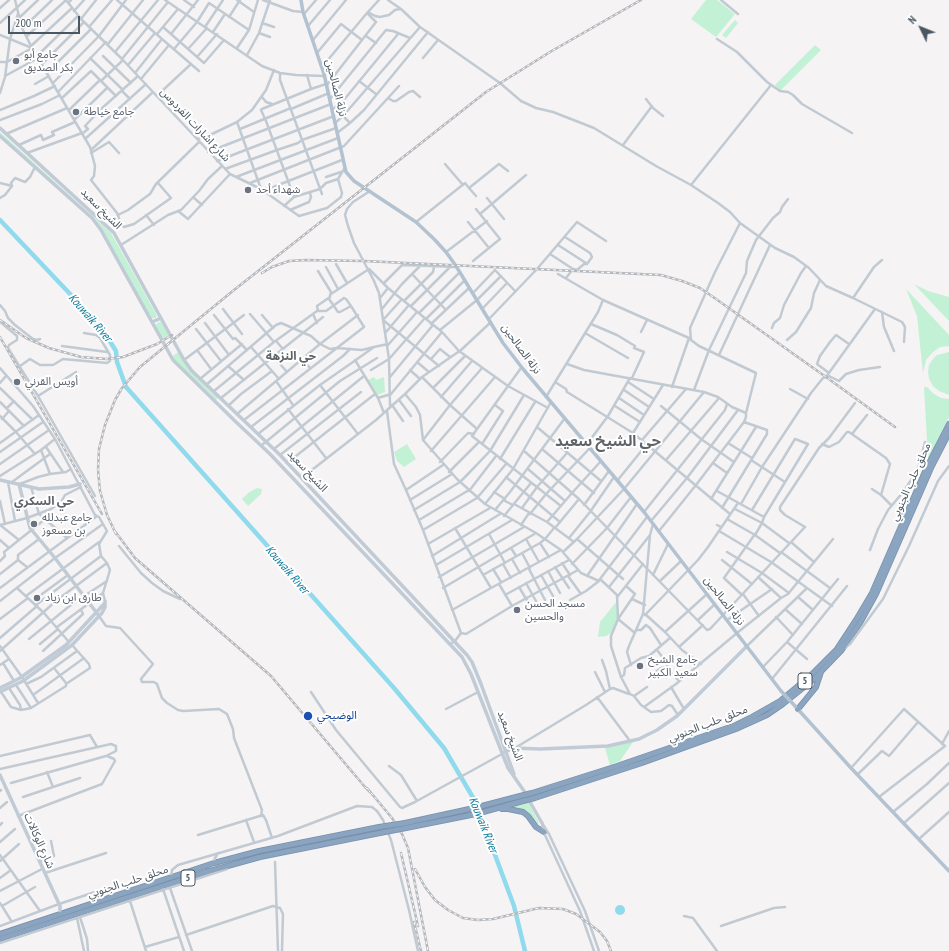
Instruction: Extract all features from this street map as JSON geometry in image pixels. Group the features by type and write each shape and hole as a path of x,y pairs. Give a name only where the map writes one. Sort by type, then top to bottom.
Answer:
{"highway":[{"name":"محلق حلب الجنوبي","path":"2,936 60,914 214,863 259,851 484,806 532,793 617,766 736,725 750,718 780,700 810,676 837,649 872,592 937,445 949,424"},
{"name":"محلق حلب الجنوبي","path":"486,811 535,798 642,763 736,729 767,714 783,704 821,672 841,651 860,623 876,594 931,468 949,433"},
{"path":"796,708 816,687 821,672"},
{"path":"486,811 508,809 523,812 536,827 544,832"},
{"name":"5","path":"2,936 163,888 206,872 260,857 486,811"}],"main road":[{"name":"نزلة الصالحين","path":"302,0 304,13 327,85 343,170 349,177 416,222 446,252 473,292 503,343 521,368 644,512 781,691 808,723 949,871"},
{"name":"الشيخ سعيد","path":"0,128 114,233 178,350 184,360 200,379 280,455 455,641 472,662 504,752 508,768 524,791"},
{"name":"الشيخ سعيد","path":"0,136 92,218 101,230 170,356 236,422 262,445 466,662 504,752"},
{"path":"152,322 161,318"},
{"path":"170,356 178,350"},
{"path":"0,480 39,489 80,486"},
{"path":"303,488 306,483"},
{"path":"19,484 31,531 49,550 98,615"},
{"path":"0,688 24,680 71,644 98,615 105,601"},
{"path":"504,752 514,748 540,749 608,746 637,740 657,730 678,715 747,646"},
{"path":"0,692 9,688 15,683"},
{"name":"شارع الوكالات","path":"0,775 59,904 60,914"},
{"path":"530,802 542,823"}],"street":[{"path":"0,8 9,0"},
{"path":"15,0 22,28 91,151 95,166 94,176 91,180 118,215 121,224 124,227 134,224 171,198 158,183"},
{"path":"0,23 25,0"},
{"path":"20,17 38,0"},
{"path":"22,28 52,0"},
{"path":"27,36 66,0"},
{"name":"شارع اشارات الفردوس","path":"66,0 74,12 123,59 230,174 261,189 290,210"},
{"path":"68,3 71,0"},
{"path":"74,12 84,0"},
{"path":"81,19 96,0"},
{"path":"35,84 48,75 90,28 112,0"},
{"path":"117,0 199,71"},
{"path":"53,83 99,36 126,0"},
{"path":"58,92 133,14 143,0"},
{"path":"115,52 158,0"},
{"path":"184,0 194,7"},
{"path":"171,34 194,7 198,0"},
{"path":"229,17 238,0 254,12"},
{"path":"237,48 249,30 258,1 254,0"},
{"path":"262,0 270,1 293,11 304,13 316,0"},
{"path":"308,26 330,0"},
{"path":"313,40 346,0"},
{"path":"322,67 379,0"},
{"path":"388,0 401,9 420,27 500,83 521,101 536,108 553,112 594,128 656,166 691,185 722,206 740,223 770,245 794,257 806,266 826,286 904,324 904,342"},
{"path":"721,0 738,14"},
{"path":"6,134 68,109 115,68 167,1 247,54 262,66 296,76 324,76"},
{"path":"188,49 206,27 221,1"},
{"path":"247,54 259,33 270,1"},
{"path":"174,49 197,22 209,3 249,30"},
{"path":"0,62 7,62 32,47 72,8"},
{"path":"128,65 178,9"},
{"path":"367,13 380,17 389,15 397,9 401,9"},
{"path":"0,93 7,62 10,39 18,13"},
{"path":"294,197 266,119 261,110 287,98 327,85 377,22 367,13"},
{"path":"213,32 225,14"},
{"path":"4,77 37,57 78,16"},
{"path":"42,64 84,22"},
{"path":"262,23 274,27"},
{"path":"317,53 340,24 362,40"},
{"path":"163,27 204,63 224,40"},
{"path":"335,123 343,116 420,27"},
{"path":"330,99 387,29 410,38"},
{"path":"337,133 364,110 428,32"},
{"path":"259,33 270,37"},
{"path":"197,57 217,34"},
{"path":"332,110 343,101 398,34"},
{"path":"0,35 32,47"},
{"path":"366,36 376,43"},
{"path":"135,72 162,39"},
{"path":"717,39 737,52 780,91 788,92 802,104 852,133"},
{"path":"423,58 438,40"},
{"path":"141,79 169,45"},
{"path":"103,56 131,83"},
{"path":"90,58 130,99"},
{"path":"160,100 166,94 162,91 191,64"},
{"path":"196,139 210,135 237,122 252,110 262,97 274,70"},
{"path":"0,120 61,97 91,71 116,96"},
{"path":"280,72 280,80 322,194"},
{"path":"27,153 82,134 88,129 85,126 138,76"},
{"path":"307,76 311,89"},
{"path":"359,81 376,94"},
{"path":"85,139 146,84"},
{"path":"691,185 771,84"},
{"path":"0,110 55,86"},
{"path":"249,184 340,148 349,142 399,86"},
{"path":"18,145 41,135 43,140 54,135 52,132 75,121 107,88"},
{"path":"388,98 396,101 413,91 420,97"},
{"path":"91,151 153,92"},
{"path":"240,129 328,93"},
{"path":"262,97 266,102 272,104"},
{"path":"646,99 663,116"},
{"path":"208,152 331,104"},
{"path":"623,145 652,106"},
{"path":"217,161 334,116"},
{"path":"343,116 350,123"},
{"path":"237,122 261,189 268,189 342,160"},
{"path":"225,169 336,128"},
{"path":"236,177 338,138"},
{"path":"91,151 109,142 119,153"},
{"path":"118,215 128,210 150,194 158,183 199,142"},
{"path":"470,188 500,163 508,171"},
{"path":"445,164 463,185"},
{"path":"121,245 171,213 178,211 194,197 208,179 222,166"},
{"path":"0,198 5,195 12,186 11,183 15,178 25,182 30,177 35,167"},
{"path":"326,177 343,170"},
{"path":"284,206 294,197 310,193 326,183 338,179 343,170"},
{"path":"178,211 188,219 230,174"},
{"path":"480,214 526,175"},
{"path":"290,210 300,216 327,208 341,197 342,193 338,179"},
{"path":"0,183 12,186"},
{"path":"416,222 466,183 476,196"},
{"path":"278,194 291,190"},
{"path":"370,191 353,202 347,209 345,215 354,243 374,281 380,298 388,345 391,406 403,421"},
{"path":"290,210 309,202 311,197 310,193"},
{"path":"194,197 202,205"},
{"path":"487,198 504,218"},
{"path":"694,390 708,350 746,273 747,261 759,236 773,218 780,212 788,199"},
{"path":"473,261 500,239 476,209"},
{"path":"146,215 154,225"},
{"path":"468,222 489,248"},
{"path":"446,252 474,230 487,222"},
{"path":"306,483 305,476 386,411 421,378 459,351 490,320 577,222 606,242"},
{"path":"672,387 690,339 690,328 715,272 740,223"},
{"path":"565,237 592,255 588,263 577,270 573,270 565,278"},
{"path":"558,245 586,263"},
{"path":"719,355 770,245"},
{"path":"550,254 573,270"},
{"path":"853,298 874,266 882,260"},
{"path":"336,264 347,283"},
{"path":"384,283 402,265 457,267"},
{"path":"382,309 412,274 421,266"},
{"path":"772,328 774,323 780,318 784,305 803,268 806,266"},
{"path":"326,267 338,289"},
{"path":"383,320 433,272 434,267"},
{"path":"386,332 450,267"},
{"path":"318,311 317,306 338,289 368,269"},
{"path":"368,269 388,288 441,331 465,356 508,386 548,408"},
{"path":"473,292 495,270 515,291"},
{"path":"318,271 331,292 329,299 339,312 351,306"},
{"path":"206,385 267,333 281,323 311,336 320,344 330,349 337,348 362,350 388,345 418,312 460,272"},
{"path":"412,274 446,310"},
{"path":"558,274 603,300 690,339 708,350 756,373 744,422 659,532"},
{"path":"378,398 391,394 441,331 477,300 501,276"},
{"path":"371,370 389,359 440,304 465,280"},
{"path":"787,340 796,332 811,308 814,293 820,280"},
{"path":"483,308 507,283"},
{"path":"390,377 432,325 469,287"},
{"path":"380,298 388,288"},
{"path":"213,392 293,328 318,311 326,311 345,297 358,315 364,327 243,421"},
{"path":"546,397 591,324 603,300"},
{"path":"0,305 8,318 33,340 40,338"},
{"path":"223,309 242,334"},
{"path":"644,614 689,570 708,548 808,399 810,393 823,378 826,377 875,309"},
{"path":"882,312 884,327 894,351"},
{"path":"250,314 283,350"},
{"path":"313,314 317,323"},
{"path":"214,315 226,328 233,339 235,338 247,350"},
{"path":"184,360 244,315"},
{"path":"262,315 274,328"},
{"path":"237,414 320,344 358,315"},
{"path":"220,398 304,334 323,317"},
{"path":"383,320 439,366"},
{"path":"641,332 647,320"},
{"path":"0,322 17,336 17,340 9,344 8,347 95,496"},
{"path":"205,323 229,355"},
{"path":"586,444 615,406 644,352 617,335 591,324"},
{"path":"196,329 221,361"},
{"path":"20,366 30,359 40,365 53,365 63,359 107,363 110,361 110,355 100,338 96,335 84,333"},
{"path":"585,333 628,358"},
{"path":"829,373 817,364 820,356 830,342 836,335 850,344"},
{"path":"200,379 242,344"},
{"path":"62,346 107,352"},
{"path":"251,347 272,371 282,390 293,406"},
{"path":"258,434 320,385 374,347"},
{"path":"251,428 350,349"},
{"path":"431,359 440,349 450,357"},
{"path":"197,350 211,369"},
{"path":"274,356 288,372"},
{"path":"433,388 465,356"},
{"path":"262,445 340,381 377,358"},
{"path":"302,359 310,368"},
{"path":"355,360 359,369 386,411 394,464 423,530 443,588 461,633"},
{"path":"441,396 472,361"},
{"path":"417,362 429,372"},
{"path":"566,364 584,370 704,392 719,398 746,414"},
{"path":"228,366 244,380"},
{"path":"423,440 450,405 482,368"},
{"path":"521,368 472,436 561,506"},
{"path":"826,377 829,376 839,381 846,374 859,370 880,368"},
{"path":"0,619 63,568 99,542 106,531 99,517 95,514 55,439 33,406 1,370"},
{"path":"410,370 433,388 477,429"},
{"path":"228,406 272,371"},
{"path":"38,396 76,372"},
{"path":"0,383 6,376"},
{"path":"274,449 301,425 364,376"},
{"path":"431,451 495,377"},
{"path":"555,382 566,389 567,392 608,416 633,433 730,514"},
{"path":"628,382 654,399"},
{"path":"320,385 358,434"},
{"path":"633,433 663,385"},
{"path":"0,388 33,420"},
{"path":"642,440 686,389"},
{"path":"790,389 808,399"},
{"path":"624,390 649,407"},
{"path":"280,455 361,392"},
{"path":"452,610 562,551 576,541 624,489 704,392"},
{"path":"287,463 375,394"},
{"path":"405,394 416,407 420,416 423,440 450,473 490,508 545,539 562,551 578,570 587,576 599,580 618,596"},
{"path":"414,510 460,482 490,451 524,395"},
{"path":"619,398 644,415"},
{"path":"666,460 719,398"},
{"path":"399,400 411,416"},
{"path":"14,401 1,417 35,454"},
{"path":"0,402 24,426"},
{"path":"500,459 535,402"},
{"path":"485,504 513,469 551,402"},
{"path":"524,451 579,499 590,512 648,568 653,575 707,630 710,629 780,552 805,527 785,515 780,510 780,507 822,444 829,438 855,403"},
{"path":"644,512 725,410 727,404"},
{"path":"410,500 450,473 480,443 503,411 495,405"},
{"path":"615,406 640,422"},
{"path":"661,406 701,439 734,462"},
{"path":"288,409 326,458"},
{"path":"631,665 627,652 644,614 652,522 738,410"},
{"path":"0,441 16,432 39,415"},
{"path":"852,434 867,415"},
{"path":"495,510 523,476 565,418"},
{"path":"0,452 43,422"},
{"path":"722,508 767,434 767,430 744,422"},
{"path":"537,426 601,481"},
{"path":"711,499 756,427"},
{"path":"0,464 49,430"},
{"path":"822,444 829,447 839,442 846,432 852,434 886,458 890,464 881,495"},
{"path":"440,462 468,433 474,434"},
{"path":"0,480 0,476 41,450 55,439"},
{"path":"752,510 795,439 808,444 764,517 755,535 724,579 743,594 759,616"},
{"path":"870,550 878,529 891,505 904,491 913,477 919,465 925,442"},
{"path":"728,443 741,450 762,467 786,482"},
{"path":"569,538 616,479 647,444"},
{"path":"46,446 63,472"},
{"path":"439,577 523,526 529,514 546,494 590,448"},
{"path":"542,449 594,493"},
{"path":"41,450 50,474"},
{"path":"522,508 537,487 567,453"},
{"path":"15,521 10,482 50,454"},
{"path":"419,520 469,490 496,456"},
{"path":"547,522 601,461"},
{"path":"713,463 727,473"},
{"path":"423,530 478,498 506,464"},
{"path":"406,490 443,465"},
{"path":"841,651 850,644 883,599 910,546 938,481 949,466"},
{"path":"19,484 71,469"},
{"path":"528,469 564,501"},
{"path":"584,505 609,471"},
{"path":"506,477 560,522"},
{"path":"504,516 531,483"},
{"path":"0,525 38,514 62,502 65,495 80,486"},
{"path":"31,487 38,514 67,538"},
{"path":"872,489 881,495 891,505"},
{"path":"717,491 764,517"},
{"path":"494,492 504,500 547,522 569,538 576,541 624,579"},
{"path":"572,564 607,528 631,497"},
{"path":"483,575 540,543 555,528 579,499"},
{"path":"0,501 5,524"},
{"path":"587,576 598,558 637,504"},
{"path":"428,544 490,508"},
{"path":"734,509 762,523 814,562"},
{"path":"432,556 501,514"},
{"path":"0,588 49,550 97,516"},
{"path":"570,600 591,588 599,580 608,566 647,517"},
{"path":"727,519 755,535 830,588"},
{"path":"0,555 44,520"},
{"path":"436,565 512,520"},
{"path":"0,601 55,558 103,524"},
{"path":"0,525 19,540"},
{"path":"717,525 721,527"},
{"path":"455,528 492,588"},
{"path":"719,531 771,562 832,606"},
{"path":"443,588 536,533"},
{"path":"489,534 511,578"},
{"path":"609,587 650,535"},
{"path":"0,574 18,560 18,555 38,539"},
{"path":"526,539 540,562"},
{"path":"644,707 671,688 789,592 833,539"},
{"path":"0,540 9,548"},
{"path":"40,644 57,628 103,593 110,570 108,563 101,556 99,551 99,542"},
{"path":"540,543 549,557"},
{"path":"653,575 668,544"},
{"path":"119,546 129,560 152,583 163,591 180,599"},
{"path":"511,548 516,556"},
{"path":"727,552 739,558 789,592"},
{"path":"0,561 6,556 4,553"},
{"path":"522,553 545,600"},
{"path":"0,638 36,606 101,556"},
{"path":"512,558 520,573"},
{"path":"18,560 27,567"},
{"path":"505,595 569,560"},
{"path":"722,560 752,584"},
{"path":"660,581 681,561"},
{"path":"1,650 57,600 108,563"},
{"path":"562,563 581,594"},
{"path":"618,619 618,596 643,564"},
{"path":"555,567 569,588"},
{"path":"493,569 505,595 512,606"},
{"path":"461,633 466,634 512,606 578,570"},
{"path":"548,571 560,593"},
{"path":"42,594 68,575"},
{"path":"541,575 553,596"},
{"path":"758,577 781,598"},
{"path":"763,667 793,635 838,579"},
{"path":"30,639 84,596 108,580"},
{"path":"526,583 537,603"},
{"path":"626,586 635,594 618,619 611,636 611,646 620,677 630,694"},
{"path":"772,678 847,586"},
{"path":"519,587 531,607"},
{"path":"0,692 11,707 21,710 31,708 66,686 66,684 90,668 89,664 84,658 44,613 17,588"},
{"path":"747,646 808,588"},
{"path":"727,620 772,589"},
{"path":"103,593 105,601"},
{"path":"665,632 707,594"},
{"path":"798,597 813,610"},
{"path":"632,599 645,605"},
{"path":"698,620 715,603"},
{"path":"785,609 802,624"},
{"path":"43,651 83,614 81,610"},
{"path":"644,614 665,632 679,647 701,664"},
{"path":"98,615 106,626 120,628 153,664 141,679 142,682 154,682 157,684 162,698 167,703 178,710 183,711 219,709 227,714 233,728 234,738 262,810 261,816"},
{"path":"776,617 793,635"},
{"path":"618,619 636,631 641,630 646,625 650,628 662,646"},
{"path":"650,628 654,624"},
{"path":"679,647 703,625"},
{"path":"450,644 455,641 461,633"},
{"path":"620,677 624,675 625,668 641,658 649,656 670,638"},
{"path":"787,642 807,659"},
{"path":"0,646 1,650 24,680 38,704"},
{"path":"657,650 667,663 667,667 679,681"},
{"path":"24,680 41,677 77,651"},
{"path":"33,695 84,658"},
{"path":"9,659 1,664 31,708"},
{"path":"602,660 610,689"},
{"path":"649,677 661,668 667,667"},
{"path":"54,668 66,684"},
{"path":"595,672 605,692"},
{"path":"634,696 647,686"},
{"path":"9,688 20,705 21,710"},
{"path":"514,748 613,688 634,696 644,707 653,713 671,706 678,715"},
{"path":"671,688 684,709"},
{"path":"311,692 336,730 402,808 504,752"},
{"path":"446,709 478,692"},
{"path":"597,697 630,741"},
{"path":"851,768 904,709 945,746 879,797"},
{"path":"857,775 882,751 889,756 918,722"},
{"path":"942,744 949,731"},
{"path":"0,756 90,735 97,747"},
{"path":"0,769 97,747 114,744 116,746 114,764 107,773 102,784 18,816"},
{"path":"11,783 106,756 116,751"},
{"path":"106,756 114,759"},
{"path":"893,812 927,784 949,763"},
{"path":"389,766 401,775 417,801"},
{"path":"47,772 53,788"},
{"path":"23,797 80,778"},
{"path":"904,823 949,783"},
{"path":"0,808 7,802"},
{"path":"171,878 172,870 176,866 272,838 350,808 357,806 372,807 377,811 383,820 391,840 418,951"},
{"path":"919,840 949,812"},
{"path":"198,835 263,815 272,838"},
{"path":"246,820 254,842"},
{"path":"542,823 544,832 580,911 594,951"},
{"path":"542,823 549,834 585,911 599,951"},
{"path":"0,842 15,829"},
{"path":"40,862 54,856 51,841"},
{"path":"1,860 19,844"},
{"path":"44,873 106,853"},
{"path":"214,863 218,853"},
{"path":"0,855 1,860 11,870 40,911"},
{"path":"275,862 278,951"},
{"path":"0,891 42,869"},
{"path":"0,943 130,901 163,888 170,888 227,869"},
{"path":"0,878 11,870"},
{"path":"12,922 1,904 35,887"},
{"path":"163,888 184,951"},
{"path":"170,888 192,951"},
{"path":"0,926 59,904 101,891 106,892 113,897"},
{"path":"130,901 146,951"},
{"path":"186,934 273,906 281,910 283,914 282,951"},
{"path":"721,926 774,908 785,907"},
{"path":"684,916 693,918 716,951"},
{"path":"80,917 88,951"},
{"path":"77,918 84,951"},
{"path":"145,947 179,937"}],"green space":[{"path":"706,0 717,0 735,14 716,37 691,19"},
{"path":"735,20 738,23 726,38 722,35"},
{"path":"815,45 821,50 780,91 775,85"},
{"path":"0,132 111,233 157,316 156,318 151,318 94,219 0,134"},
{"path":"914,284 928,291 949,297 949,321"},
{"path":"906,289 949,335 949,346 940,347 933,352 926,360 923,373 917,316"},
{"path":"161,322 169,335 163,339 155,325"},
{"path":"178,352 193,374 218,398 216,400 174,359 173,356"},
{"path":"949,352 949,395 939,391 933,386 929,379 928,372 929,365 937,355"},
{"path":"374,377 376,380 384,377 385,392 377,395 368,380"},
{"path":"924,387 927,387 941,398 949,399 949,417 928,459"},
{"path":"407,444 416,459 404,467 397,461 394,452"},
{"path":"257,488 262,489 261,494 248,506 242,499 248,493"},
{"path":"617,601 617,620 611,633 606,636 598,637 600,622"},
{"path":"633,742 620,761 610,765 605,748"},
{"path":"528,802 539,823 538,824 527,813 507,807"}],"water":[{"path":"618,905 622,905 624,906 624,914 618,915 615,912 615,908"}],"waterway":[{"name":"Kouwaik River","path":"0,220 89,314 104,332 116,351 117,362 126,387 394,688 444,748 475,801 514,906 525,951"}],"railway":[{"path":"116,534 107,515 100,491 98,470 99,449 105,425 115,400 122,388 140,367 234,290 486,92 550,52 641,0"},
{"path":"262,273 272,267 289,261 306,260 364,261 661,275 700,288 895,427"},
{"path":"0,320 26,338 49,348 81,357 107,359 123,357 157,344 172,335"},
{"path":"0,337 102,514"},
{"path":"114,530 135,558 271,676 370,792"},
{"path":"367,788 392,818 402,834 408,848 428,951"},
{"path":"401,853 418,926"},
{"path":"415,869 425,887 435,900 448,910 463,918 478,920 493,919 539,908 563,909 576,914 600,932 607,941 611,951"},
{"path":"414,922 421,951"}],"place":[{"name":"جامع أبو بكر الصديق","path":"16,61"},
{"name":"جامع خياطة","path":"76,112"},
{"name":"شهداء أحد","path":"248,190"},
{"name":"أويس القرني","path":"17,382"},
{"name":"جامع عبدلله بن مسعوز","path":"34,524"},
{"name":"طارق ابن زياد","path":"37,598"},
{"name":"مسجد الحسن والحسين","path":"517,610"},
{"name":"جامع الشيخ سعيد الكبير","path":"640,666"},
{"name":"الوضيحي","path":"308,716"}],"district":[{"name":"حي النزهة","path":"291,357"},
{"name":"حي الشيخ سعيد","path":"608,442"},
{"name":"حي السكري","path":"44,502"}]}
